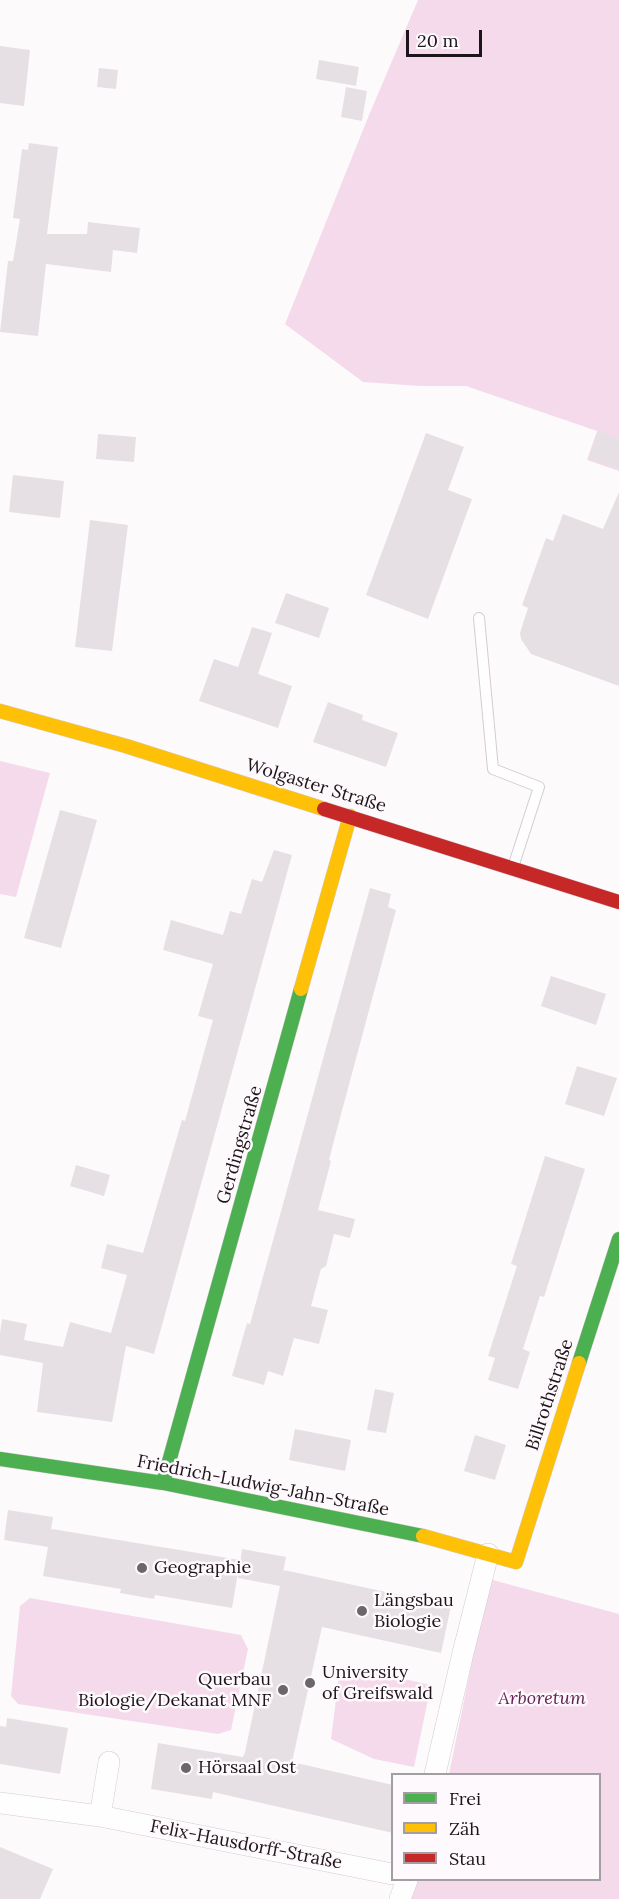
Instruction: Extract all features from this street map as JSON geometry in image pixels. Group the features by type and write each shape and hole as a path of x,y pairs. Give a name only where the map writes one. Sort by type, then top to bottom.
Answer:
{"street":[{"name":"Wolgaster Straße","path":"0,711 126,746 619,902"},
{"name":"Gerdingstraße","path":"163,1483 350,816"},
{"name":"Billrothstraße","path":"516,1562 619,1239"},
{"name":"Friedrich-Ludwig-Jahn-Straße","path":"0,1459 163,1483 430,1538 516,1562"},
{"path":"435,1773 488,1554"},
{"path":"100,1816 109,1762"},
{"name":"Felix-Hausdorff-Straße","path":"0,1803 100,1816 391,1874"},
{"path":"400,1899 407,1881"}],"lane":[{"path":"479,618 493,769 539,787 513,867"}],"green space":[{"path":"418,0 619,0 619,471 587,460 597,431 466,386 363,382 285,324"},
{"path":"0,761 50,773 16,897 0,894"},
{"name":"Arboretum","path":"489,1579 619,1614 619,1899 407,1899 414,1881 601,1881 601,1773 449,1773"},
{"path":"30,1598 241,1635 248,1649 231,1730 218,1734 18,1704 11,1696 20,1606"},
{"path":"340,1668 369,1671 431,1685 414,1767 374,1759 331,1739"}],"building":[{"path":"0,46 30,50 24,106 0,103"},
{"path":"319,60 359,67 356,86 316,79"},
{"path":"99,68 118,70 116,89 97,87"},
{"path":"346,87 367,91 362,121 341,117"},
{"path":"29,143 58,147 47,234 87,234 88,222 140,228 137,253 113,250 111,272 46,264 38,336 0,332 8,261 13,261 20,219 13,218 22,149 28,150"},
{"path":"598,431 619,439 619,469 588,459"},
{"path":"426,433 464,447 448,490 472,499 428,619 366,595"},
{"path":"98,434 136,437 134,462 96,459"},
{"path":"13,475 64,481 60,518 9,512"},
{"path":"619,492 619,686 531,654 521,639 520,633 528,608 522,605 546,538 553,541 563,514 603,529"},
{"path":"90,520 128,525 112,651 75,647"},
{"path":"286,593 329,608 319,638 275,623"},
{"path":"252,627 272,633 258,674 292,686 278,728 199,701 214,659 238,667"},
{"path":"328,702 363,715 362,720 398,733 386,767 313,742"},
{"path":"60,810 97,820 61,948 24,938"},
{"path":"274,850 292,855 154,1354 126,1346 112,1422 37,1412 43,1363 0,1355 2,1319 27,1324 24,1340 63,1347 70,1322 111,1333 127,1275 101,1268 107,1244 143,1253 182,1120 185,1121 213,1020 198,1016 213,964 163,950 171,920 223,935 230,911 241,914 252,879 262,882"},
{"path":"370,888 391,894 388,907 396,910 336,1133 318,1210 355,1219 350,1238 334,1234 326,1266 321,1269 311,1306 328,1310 319,1344 294,1338 283,1376 268,1371 264,1385 232,1376 247,1323 250,1324"},
{"path":"551,976 606,994 596,1025 541,1006"},
{"path":"577,1066 617,1078 604,1116 565,1104"},
{"path":"545,1156 585,1169 544,1297 540,1296 523,1349 530,1352 518,1389 488,1380 495,1358 488,1356 517,1266 511,1264"},
{"path":"76,1165 110,1175 104,1196 70,1186"},
{"path":"375,1389 394,1393 386,1433 367,1430"},
{"path":"295,1429 351,1440 345,1471 289,1460"},
{"path":"475,1435 506,1445 495,1480 464,1471"},
{"name":"Geographie","path":"8,1510 53,1517 51,1530 240,1560 232,1608 155,1595 154,1599 120,1593 121,1589 43,1576 48,1547 4,1540"},
{"path":"242,1549 286,1557 283,1572 284,1570 451,1606 441,1653 322,1627 292,1762 391,1785 391,1833 213,1792 212,1799 151,1789 158,1743 243,1757 280,1586 238,1578"},
{"path":"7,1718 68,1728 60,1774 0,1764 0,1726 6,1727"},
{"path":"0,1847 53,1869 40,1899 0,1899"}],"traffic: fast":[{"path":"163,1483 301,989"},
{"path":"579,1363 619,1239"},
{"path":"0,1459 163,1483 423,1536"}],"traffic: slow":[{"path":"0,711 126,746 324,809"},
{"path":"301,989 350,816"},
{"path":"423,1536 516,1562 579,1363"}],"traffic: jam":[{"path":"324,809 619,902"}],"place":[{"name":"Geographie","path":"142,1568"},
{"name":"Längsbau Biologie","path":"362,1611"},
{"name":"University of Greifswald","path":"310,1683"},
{"name":"Querbau Biologie/Dekanat MNF","path":"283,1690"},
{"name":"Hörsaal Ost","path":"186,1768"}]}
